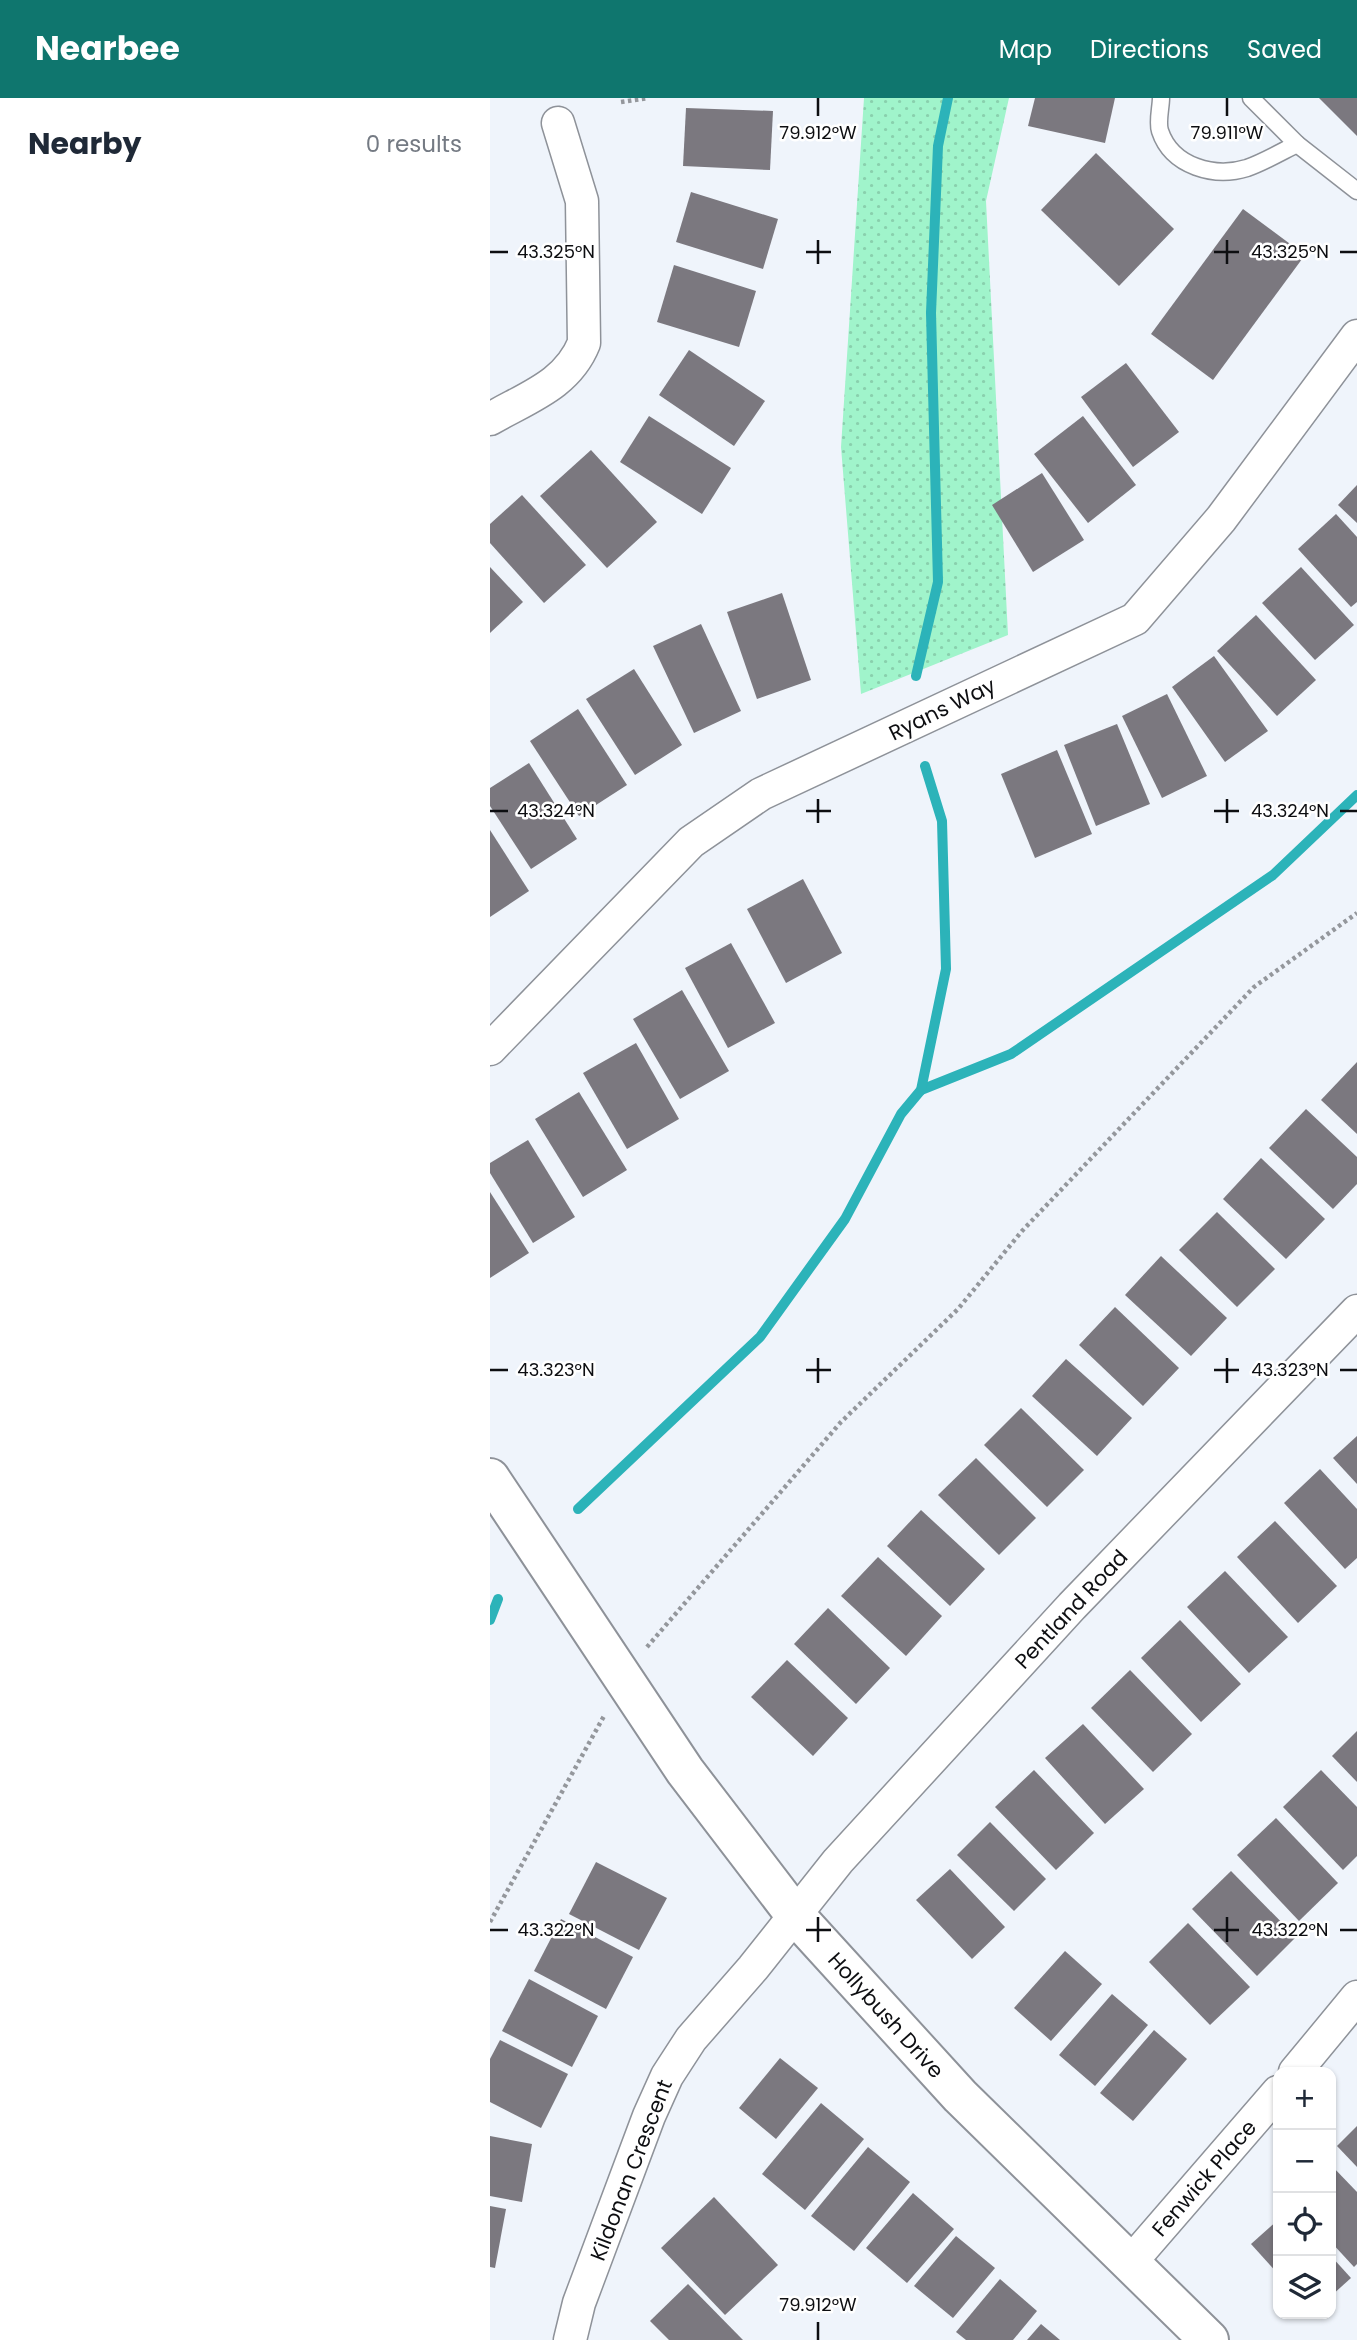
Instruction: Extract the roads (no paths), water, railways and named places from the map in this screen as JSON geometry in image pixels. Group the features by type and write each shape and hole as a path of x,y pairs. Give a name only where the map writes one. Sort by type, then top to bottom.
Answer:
{"street":[{"path":"490,419 564,377 577,360 584,342 582,201 558,123"},
{"name":"Ryans Way","path":"490,1049 691,842 761,794 1135,619 1221,519 1357,337"},
{"name":"Pentland Road","path":"795,1915 838,1861 1063,1616 1357,1311"},
{"name":"Hollybush Drive","path":"498,1491 685,1771 795,1915 960,2096 1209,2340"},
{"name":"Kildonan Crescent","path":"570,2340 579,2302 649,2116 667,2076 691,2039 795,1915"},
{"path":"1299,2067 1357,1997"},
{"name":"Fenwick Place","path":"1130,2263 1273,2098"}],"lane":[{"path":"1161,98 1159,130 1174,152 1196,169 1221,173 1248,167 1297,144"},
{"path":"1251,98 1297,144 1357,191"}],"waterway":[{"path":"916,676 938,582 931,313 938,146 948,98"},
{"path":"578,1509 760,1337 845,1219 901,1114 921,1090 946,969 942,821 925,766"},
{"path":"921,1090 1011,1054 1273,875 1357,795"},
{"path":"490,1620 498,1599"}]}
